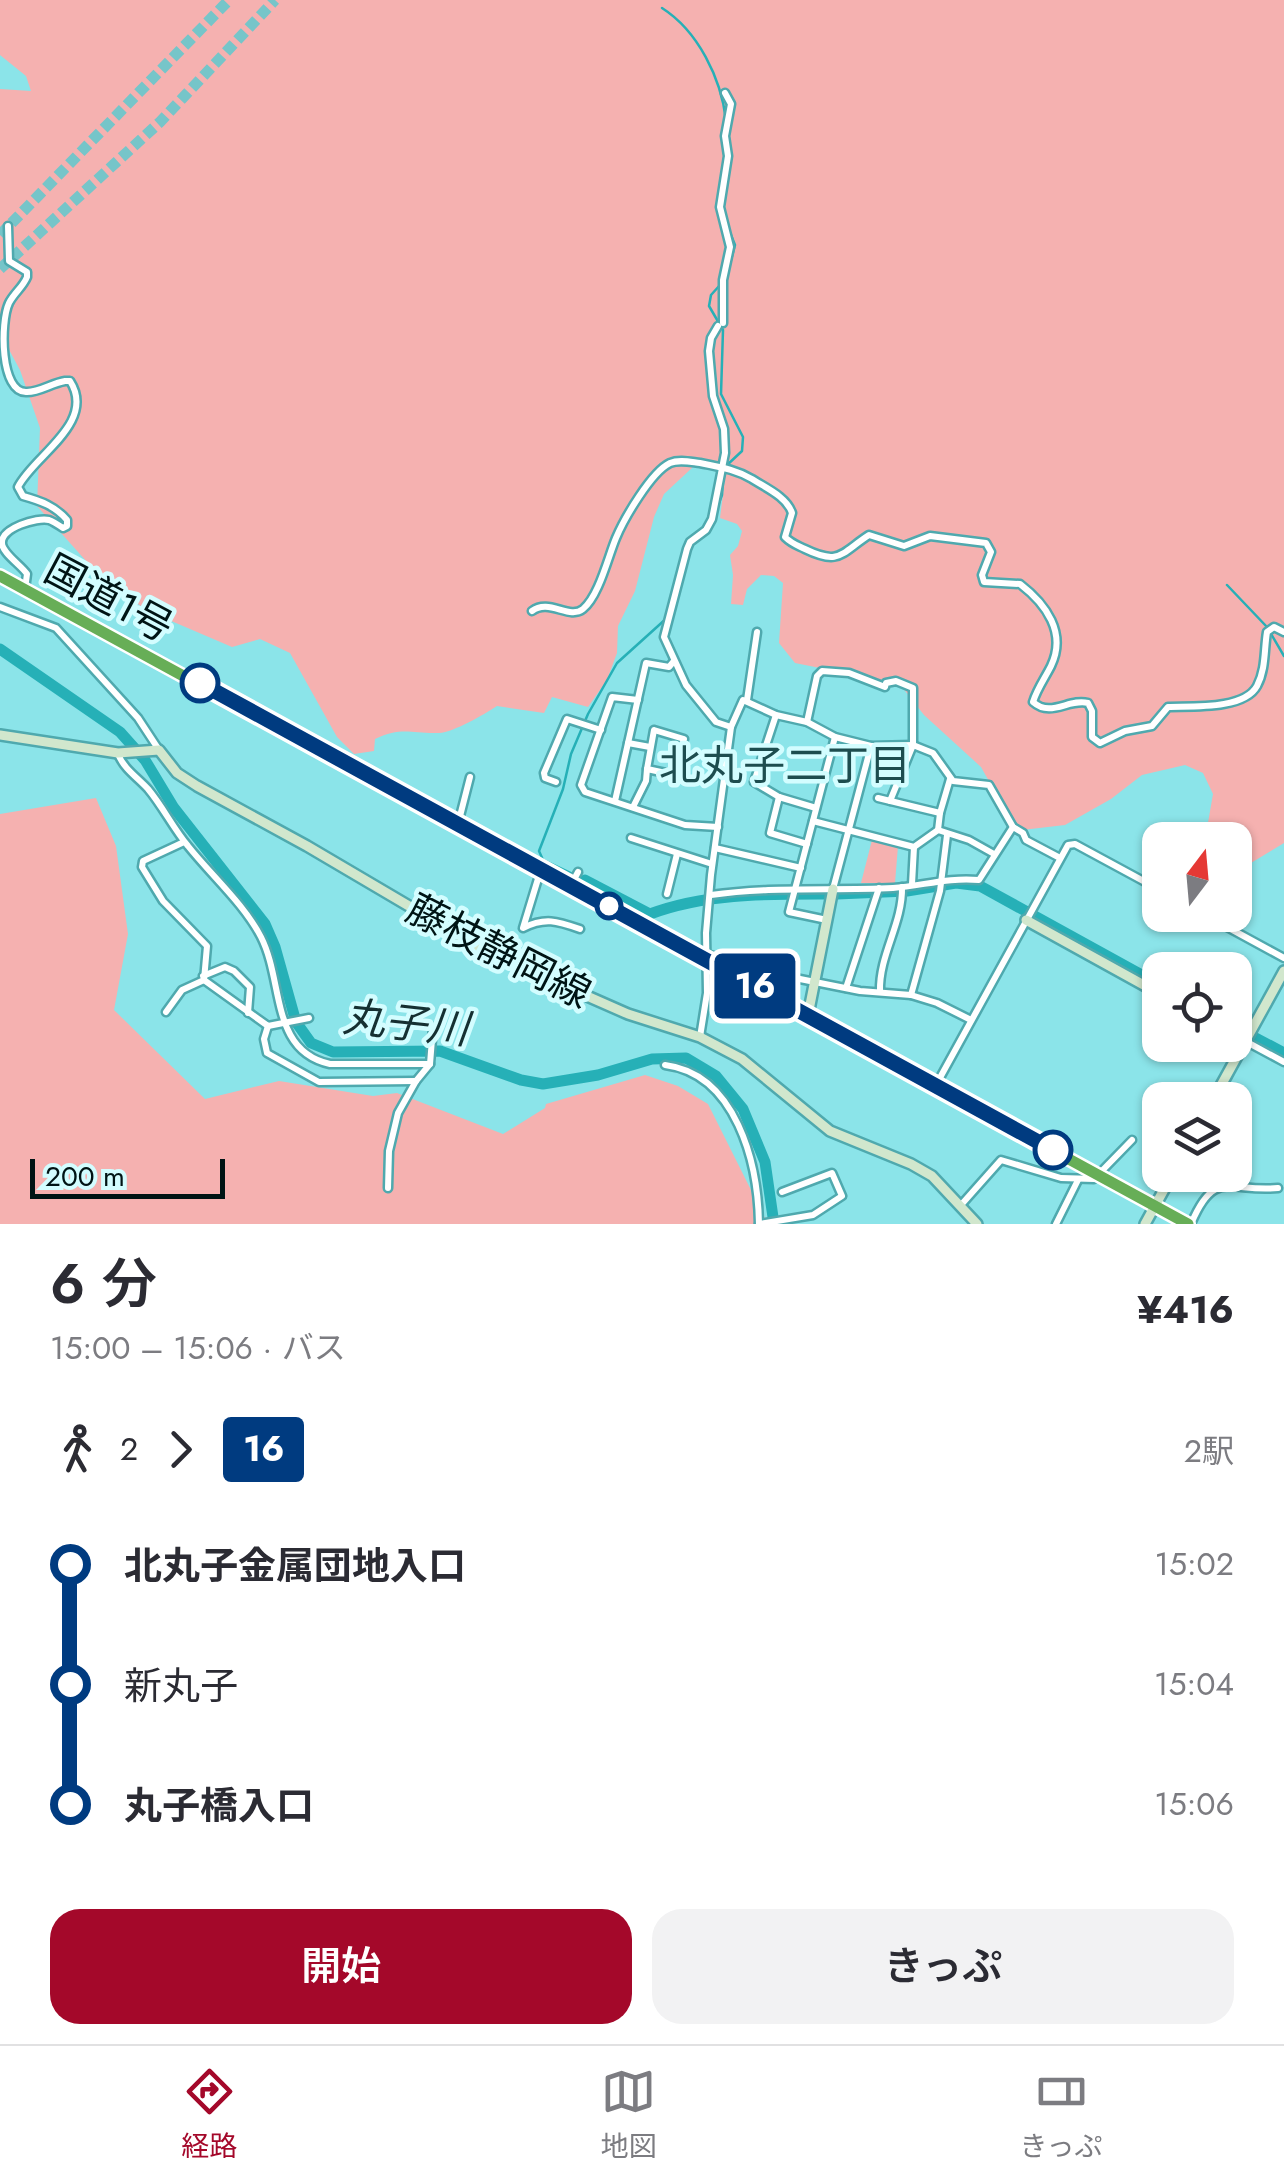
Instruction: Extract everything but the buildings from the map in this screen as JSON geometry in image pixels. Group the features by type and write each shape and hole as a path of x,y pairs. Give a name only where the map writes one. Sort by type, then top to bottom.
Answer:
{"highway":[{"name":"国道1号","path":"0,576 541,869 575,879 808,1016 1190,1224"}],"main road":[{"path":"0,735 121,753 154,750"},
{"name":"藤枝静岡線","path":"154,750 186,779 487,952 603,1004 700,1038 751,1065 830,1131 922,1169 977,1224"},
{"path":"808,1016 833,889"},
{"path":"1029,915 1142,983"},
{"path":"1252,1030 1284,971"},
{"path":"1146,1224 1163,1192"}],"street":[{"path":"725,93 731,104 720,207 730,247 723,280 721,325 709,344 713,396 726,444 712,520 686,549 664,637 686,685 716,722 731,727"},
{"path":"8,226 9,261 27,272 27,276 8,305 3,351 6,380 16,390 28,392 65,380 76,392 65,434 38,459 18,487 23,496 61,513 67,526 38,520 6,532 2,540 3,548 27,574 25,590"},
{"path":"532,611 546,605 577,612 583,608 599,582 627,516 652,480 668,464 682,461 740,472 788,504 792,513 785,537 818,557 842,555 869,535 904,546 930,536 986,543 991,552 982,574 984,582 1020,584 1048,612 1055,629 1057,650 1034,702 1051,709 1084,701 1092,711 1092,736 1100,743 1152,726 1168,707 1196,709 1245,696 1258,683 1268,652 1267,632 1274,627 1284,632"},
{"path":"41,598 42,620"},
{"path":"0,606 56,628 138,718 154,750"},
{"path":"747,700 757,632"},
{"path":"615,801 646,663 669,667 674,660"},
{"path":"806,722 817,676 822,671 848,673 885,687 886,683 896,681 913,688 913,745 890,801"},
{"path":"638,700 612,697 581,785 585,792 685,825 718,827"},
{"path":"700,1038 714,848 731,727 743,700 776,715 806,722 835,738 870,746 913,745 933,754 950,779 960,784 989,785 1013,827 1026,840 1060,858"},
{"path":"776,715 754,779 758,787 779,797 816,808"},
{"path":"556,782 545,778 544,773 567,719 601,730"},
{"path":"633,806 646,782 647,768 650,747 654,730 684,739 675,775 647,768"},
{"path":"827,920 790,912 835,738"},
{"path":"628,743 650,747"},
{"path":"833,889 870,746"},
{"path":"121,753 122,763 148,790 184,842 262,938 285,1024 298,1049 323,1063 430,1064"},
{"path":"458,824 470,777"},
{"path":"813,821 914,847 938,830 950,779"},
{"path":"779,797 770,833 807,844"},
{"path":"878,798 940,813"},
{"path":"710,899 753,889 902,891 912,884 979,880 1013,827"},
{"path":"938,830 994,854"},
{"path":"911,995 941,884 947,835"},
{"path":"631,838 712,864"},
{"path":"184,842 143,861 142,867 163,901 207,946 204,978"},
{"path":"936,1085 1068,845 1075,844 1142,880"},
{"path":"912,884 914,847"},
{"path":"714,848 801,868"},
{"path":"667,894 677,854"},
{"path":"541,869 523,928 537,921 552,920 580,930"},
{"path":"846,988 879,888"},
{"path":"880,991 902,891"},
{"path":"1236,932 1284,958"},
{"path":"708,957 846,988 911,995 970,1020"},
{"path":"166,1012 182,990 225,967 234,970 250,987 248,1013"},
{"path":"204,978 268,1026 307,1018"},
{"path":"268,1026 264,1039 267,1053 319,1082 416,1080"},
{"path":"388,1188 389,1150 398,1113 430,1064 433,1027"},
{"path":"1252,1040 1284,1062"},
{"path":"664,1065 690,1070 701,1078 732,1115 754,1170 760,1224 813,1215 842,1196 832,1173 782,1192"},
{"path":"961,1205 1001,1160 1078,1180 1094,1180 1132,1140"},
{"path":"1056,1224 1078,1180"},
{"path":"1190,1224 1204,1195 1210,1192 1234,1186 1278,1188"}],"shaded area":[{"path":"0,0 1284,0 1284,843 1252,862 1252,822 1208,822 1213,794 1203,773 1185,765 1142,775 1111,799 1065,825 1022,830 1007,813 981,767 924,715 895,678 880,681 847,668 795,663 779,643 783,583 774,576 761,575 747,589 743,605 731,604 730,555 738,546 742,531 737,524 720,518 725,478 714,469 693,467 664,494 635,591 618,626 617,653 607,680 588,707 552,697 544,713 497,706 445,732 384,735 375,739 374,751 354,754 337,737 290,653 260,639 232,647 148,611 103,580 37,506 40,428 20,370 0,333 0,89 31,91 26,76 0,55"},
{"path":"96,798 116,846 128,934 114,1010 205,1099 279,1081 373,1096 397,1093 503,1134 546,1104 645,1075 678,1086 708,1104 768,1224 0,1224 0,814"},
{"path":"872,840 898,846 895,883 861,883"}],"waterway":[{"path":"662,8 686,29 706,57 719,88 726,120"},
{"path":"727,275 735,245 729,230"},
{"path":"720,285 711,295 709,306 723,330 721,394 743,437 742,451 726,466"},
{"path":"708,532 722,495 723,478"},
{"path":"1227,585 1267,627 1284,656"},
{"path":"585,880 543,860 539,851 588,714 617,663 668,617"},
{"name":"丸子川","path":"0,649 120,732 145,760 174,808 265,924 296,1022 311,1043 333,1052 440,1051 543,1084 598,1075 652,1059 686,1058 716,1076 743,1109 765,1162 774,1224"},
{"path":"585,880 650,914 715,898 827,894"},
{"path":"837,894 907,891 956,883 980,886 1142,975"},
{"path":"1252,1036 1284,1053"}],"tunnel":[{"path":"0,235 229,0"},
{"path":"0,269 160,122 275,0"}],"bus line":[{"name":"16","path":"200,683 1053,1150"}],"district":[{"name":"北丸子二丁目","path":"785,765"}]}
